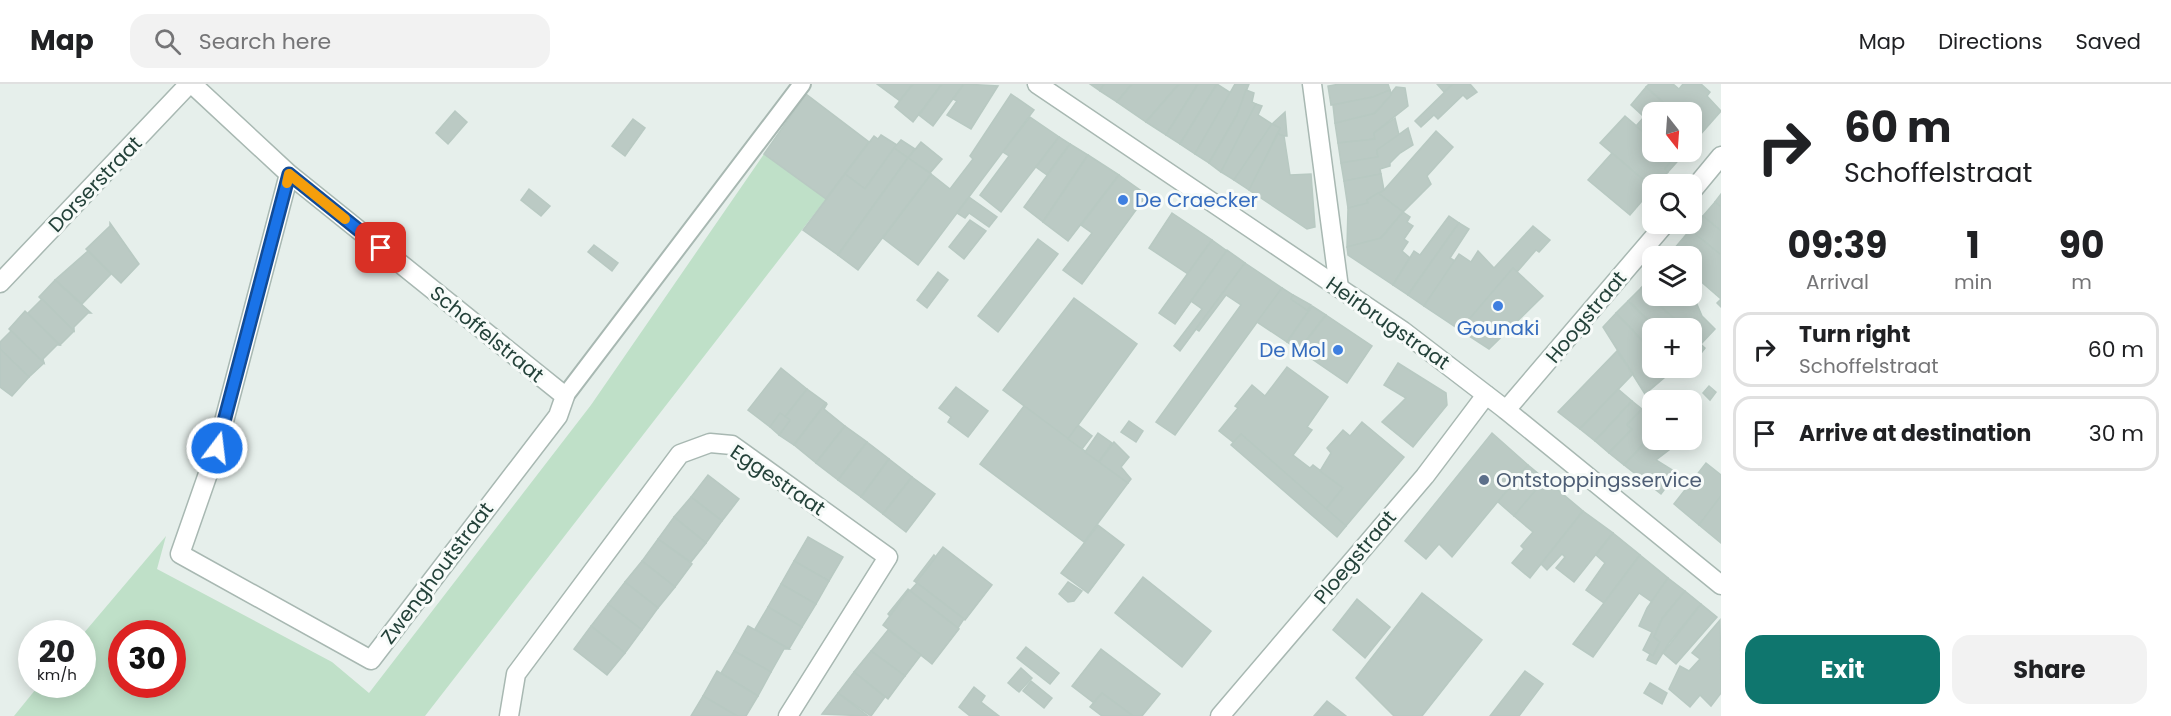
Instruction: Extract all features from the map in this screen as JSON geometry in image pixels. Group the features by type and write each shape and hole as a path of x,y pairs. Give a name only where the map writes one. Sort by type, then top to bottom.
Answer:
{"street":[{"name":"Schoffelstraat","path":"190,84 289,174 565,396"},
{"name":"Dorserstraat","path":"0,283 190,84"},
{"name":"Heirbrugstraat","path":"1037,84 1403,331 1506,410 1721,585"},
{"path":"1312,84 1339,288"},
{"path":"1702,179 1721,156"},
{"name":"Zwenghoutstraat","path":"289,174 217,448 180,554 371,660 558,416 565,396"},
{"name":"Hoogstraat","path":"1506,410 1656,234"},
{"name":"Ploegstraat","path":"1220,716 1425,476 1486,395"},
{"name":"Eggestraat","path":"509,716 516,674 680,454 710,443 732,445 888,557 788,716"}],"lane":[{"path":"565,396 802,84"}],"green space":[{"path":"764,154 826,199 425,716 14,716 29,698 96,698 95,620 166,536 157,569 332,662 369,693 591,405"}],"building":[{"path":"877,84 913,84 900,101"},
{"path":"913,84 942,84 913,122 895,107"},
{"path":"942,84 964,84 933,126 919,115"},
{"path":"964,84 998,86 971,129 947,115 957,101 953,99"},
{"path":"1090,84 1104,84 1100,91"},
{"path":"1104,84 1132,84 1117,102 1100,91"},
{"path":"1132,84 1179,84 1146,122 1117,102"},
{"path":"1179,84 1198,84 1166,135 1146,122"},
{"path":"1198,84 1217,84 1180,144 1166,135"},
{"path":"1217,84 1231,93 1195,154 1180,144"},
{"path":"1235,84 1249,84 1237,115 1209,163 1195,154"},
{"path":"1388,84 1390,90 1373,97 1331,105 1328,86"},
{"path":"1437,84 1453,84 1444,92"},
{"path":"1453,84 1470,84 1477,92 1467,99 1463,95 1438,119 1434,115 1421,127 1415,121"},
{"path":"1649,84 1673,84 1679,89 1683,84 1701,84 1710,92 1707,96 1721,111 1702,133 1702,102 1663,102 1646,87"},
{"path":"1396,87 1405,88 1408,106 1374,133 1375,139 1338,143 1335,123 1375,113"},
{"path":"1646,87 1663,102 1642,102 1642,115 1631,105"},
{"path":"1246,90 1254,93 1252,102 1256,104 1221,172 1209,163 1237,115"},
{"path":"1390,90 1391,95 1375,113 1335,123 1333,105 1373,97"},
{"path":"806,94 869,142 826,199 764,154"},
{"path":"1011,94 1034,110 918,265 883,238 931,174 950,189 973,159 970,156"},
{"path":"1256,104 1262,106 1258,115 1272,124 1234,180 1221,172"},
{"path":"455,111 467,122 448,144 436,133"},
{"path":"1285,112 1287,136 1278,134 1280,128 1272,124"},
{"path":"1625,116 1642,131 1642,162 1671,162 1665,169 1668,172 1666,174 1642,174 1642,179 1600,143"},
{"path":"1030,117 1059,137 1001,212 980,195 1009,156 1003,152"},
{"path":"1395,118 1399,135 1377,150 1378,157 1341,163 1338,143 1375,139 1374,133"},
{"path":"633,119 645,128 625,156 612,146"},
{"path":"1642,119 1642,131 1636,126"},
{"path":"1272,124 1280,128 1249,190 1234,180"},
{"path":"1408,128 1413,145 1400,153 1390,163 1390,166 1380,169 1381,174 1344,181 1341,163 1378,157 1377,150"},
{"path":"1436,131 1453,147 1427,176 1431,184 1403,212 1378,193 1384,190"},
{"path":"1278,134 1284,136 1290,175 1311,174 1315,227 1307,229 1249,190"},
{"path":"881,135 897,145 865,189 845,174 874,136 878,139"},
{"path":"1059,137 1070,144 1047,175 1036,167"},
{"path":"901,140 915,149 908,158 894,148"},
{"path":"921,142 942,159 930,173 908,158"},
{"path":"1070,144 1088,155 1043,222 1024,207"},
{"path":"894,148 908,158 838,255 803,230 845,174 865,189"},
{"path":"1612,153 1642,179 1642,201 1630,215 1588,180"},
{"path":"1088,155 1119,175 1068,241 1043,222"},
{"path":"908,158 931,174 858,270 838,255"},
{"path":"1671,162 1677,162 1668,172 1665,169"},
{"path":"1381,174 1384,190 1367,200 1368,203 1348,208 1344,181"},
{"path":"1119,175 1147,195 1082,284 1063,270 1092,233 1081,225"},
{"path":"529,189 550,206 541,216 521,200"},
{"path":"1378,193 1403,212 1381,238 1347,247 1348,208 1368,203 1367,200"},
{"path":"1721,194 1721,207 1715,202"},
{"path":"969,197 997,217 989,227 969,213 965,218 957,213"},
{"path":"1715,202 1721,207 1721,231 1703,216"},
{"path":"1403,212 1410,217 1407,222 1413,226 1404,239 1408,242 1402,251 1410,258 1393,285 1348,255 1347,247 1381,238"},
{"path":"1172,213 1212,240 1188,274 1149,248"},
{"path":"1449,216 1459,223 1408,295 1393,285 1414,251 1420,255"},
{"path":"1702,217 1721,231 1721,255 1695,234 1702,234"},
{"path":"970,220 986,231 964,259 949,247"},
{"path":"110,223 139,264 121,283 86,249 110,226"},
{"path":"1459,223 1469,229 1450,258 1455,261 1424,306 1408,295"},
{"path":"1533,226 1550,240 1539,252 1536,250 1517,272 1513,268 1460,330 1424,306 1459,254 1471,262 1478,251 1494,268"},
{"path":"1687,234 1695,234 1721,255 1721,299 1702,282 1702,246 1676,246"},
{"path":"1038,239 1058,254 998,332 978,316"},
{"path":"1212,240 1227,251 1175,324 1159,313"},
{"path":"594,245 618,263 612,271 588,252"},
{"path":"1227,250 1245,263 1180,351 1174,346 1202,309 1191,301"},
{"path":"88,251 111,274 82,304 55,280"},
{"path":"1245,263 1282,288 1175,435 1156,422 1241,305 1226,295 1199,331 1196,329"},
{"path":"1513,268 1543,296 1489,349 1460,330"},
{"path":"938,272 948,280 927,308 917,300"},
{"path":"55,280 91,313 88,313 74,327 74,331 39,297"},
{"path":"1282,288 1293,295 1291,299 1307,310 1312,306 1287,342 1257,322"},
{"path":"1641,288 1642,306 1660,306 1673,318 1646,318 1628,301"},
{"path":"1293,295 1311,305 1307,310 1291,299"},
{"path":"1074,298 1137,344 1068,439 1003,390"},
{"path":"42,299 74,331 60,345 27,314"},
{"path":"1628,301 1646,318 1642,318 1642,340 1616,313"},
{"path":"1312,306 1326,315 1299,350 1287,342"},
{"path":"1660,306 1698,306 1702,316 1715,329 1702,343 1702,318 1673,318"},
{"path":"25,311 60,345 57,345 43,359 44,363 9,329"},
{"path":"1616,313 1642,340 1642,378 1664,378 1650,390 1642,390 1603,327"},
{"path":"1326,315 1372,346 1347,383 1299,350"},
{"path":"11,331 44,363 29,377 0,349 0,342"},
{"path":"0,349 29,377 12,396 0,387"},
{"path":"1617,351 1633,374 1580,429 1558,412"},
{"path":"1398,363 1446,393 1447,405 1413,447 1382,422 1406,398 1384,385"},
{"path":"1287,367 1328,397 1307,427 1312,430 1293,455 1310,468 1313,465 1343,488 1326,509 1241,434 1233,442 1219,431 1238,408 1235,406 1252,385 1265,396"},
{"path":"781,368 807,389 785,417 780,413 770,427 748,410"},
{"path":"1709,386 1716,392 1710,400 1703,393"},
{"path":"956,387 988,411 968,437 948,422 951,417 939,408"},
{"path":"807,389 826,403 794,445 779,435 790,420 785,417"},
{"path":"1618,389 1632,401 1595,441 1580,429"},
{"path":"1632,401 1642,409 1627,425 1632,429 1609,453 1595,441"},
{"path":"826,403 824,409 845,426 816,463 794,445"},
{"path":"1024,406 1128,483 1084,542 980,464"},
{"path":"1642,409 1642,446 1624,465 1609,453 1632,429 1627,425"},
{"path":"780,413 790,420 779,435 770,427"},
{"path":"1129,421 1143,431 1136,442 1121,432"},
{"path":"1362,422 1404,457 1346,526 1326,509 1343,488 1320,471 1331,453 1327,448 1343,430 1350,436"},
{"path":"1078,425 1092,436 1082,449 1068,439"},
{"path":"845,426 867,442 838,480 816,463"},
{"path":"1098,433 1112,443 1099,462 1085,452"},
{"path":"1492,433 1528,465 1452,557 1439,544 1426,559 1405,541"},
{"path":"1241,434 1346,526 1337,537 1231,445"},
{"path":"867,442 889,459 861,497 838,480"},
{"path":"1114,442 1129,457 1121,467 1131,479 1128,483 1099,462"},
{"path":"1642,446 1642,450 1669,450 1656,460 1677,473 1661,494 1624,465"},
{"path":"889,459 912,477 883,514 861,497"},
{"path":"1706,463 1721,475 1721,496 1699,525 1674,504"},
{"path":"1528,465 1545,479 1514,516 1498,502"},
{"path":"708,475 739,499 722,521 691,497"},
{"path":"912,477 935,494 906,532 883,514"},
{"path":"1545,479 1583,511 1530,578 1512,563 1524,549 1521,546 1533,532 1514,516"},
{"path":"1721,496 1721,543 1699,525"},
{"path":"691,497 722,521 706,543 674,517"},
{"path":"1583,511 1613,533 1574,582 1556,568 1565,557 1562,554 1547,570 1541,564"},
{"path":"674,517 706,543 691,562 658,539"},
{"path":"1098,525 1124,545 1088,593 1061,573"},
{"path":"1613,533 1640,555 1604,603 1586,590 1605,563 1596,555"},
{"path":"808,537 843,557 829,581 794,561"},
{"path":"658,539 692,564 675,587 642,561"},
{"path":"943,547 992,585 965,620 916,582"},
{"path":"934,555 936,557 916,582 914,581"},
{"path":"1640,555 1668,578 1652,602 1639,593 1593,657 1573,644"},
{"path":"642,561 675,587 658,608 625,582"},
{"path":"794,561 829,581 816,604 781,584"},
{"path":"1143,577 1211,631 1182,667 1115,613"},
{"path":"1668,578 1685,591 1662,619 1654,637 1660,642 1653,656 1643,650 1652,632 1639,626 1647,608"},
{"path":"625,582 658,608 642,630 608,604"},
{"path":"1068,582 1082,591 1074,601 1068,602 1059,594"},
{"path":"917,583 964,619 958,628 910,591"},
{"path":"781,584 816,604 802,627 768,607"},
{"path":"909,590 890,616 888,614"},
{"path":"909,590 959,629 932,664 883,625"},
{"path":"1685,591 1701,604 1669,643 1656,664 1647,660 1650,654 1653,656 1660,642 1654,637 1662,619"},
{"path":"1422,593 1482,640 1422,716 1394,716 1356,678"},
{"path":"1357,599 1390,627 1365,658 1333,630"},
{"path":"608,604 642,630 625,653 591,626"},
{"path":"1701,604 1717,617 1676,664 1663,653"},
{"path":"768,607 802,627 789,649 755,629"},
{"path":"1720,620 1721,693 1711,706 1700,695 1690,707 1669,689 1680,666 1689,671 1700,659 1692,653"},
{"path":"591,626 625,653 607,675 574,649"},
{"path":"748,626 789,649 784,649 771,672 734,651"},
{"path":"888,630 921,655 905,676 871,651"},
{"path":"1026,647 1059,673 1050,684 1017,658"},
{"path":"1101,649 1160,694 1142,716 1133,716 1102,693 1094,703 1072,686"},
{"path":"734,651 771,672 758,696 721,673"},
{"path":"871,651 905,676 888,699 854,672"},
{"path":"1021,668 1032,678 1019,692 1008,683"},
{"path":"717,671 758,696 746,716 737,716 703,696"},
{"path":"1525,671 1543,684 1519,716 1490,716"},
{"path":"854,672 885,697 871,716 838,693"},
{"path":"1031,681 1052,698 1044,708 1023,691"},
{"path":"1650,683 1667,693 1662,704 1644,693"},
{"path":"974,687 985,696 981,702 999,716 970,716 959,707"},
{"path":"838,693 868,716 822,714"},
{"path":"1102,693 1133,716 1102,716 1090,707"},
{"path":"703,696 737,716 691,716"},
{"path":"1327,701 1346,716 1314,716"}],"slow traffic":[{"path":"287,183 289,174 345,219"}],"place":[{"name":"De Craecker","path":"1123,200"},
{"name":"Gounaki","path":"1498,306"},
{"name":"De Mol","path":"1338,350"},
{"name":"Ontstoppingsservice","path":"1484,480"}],"route":[{"path":"217,448 289,174 381,248"}]}
